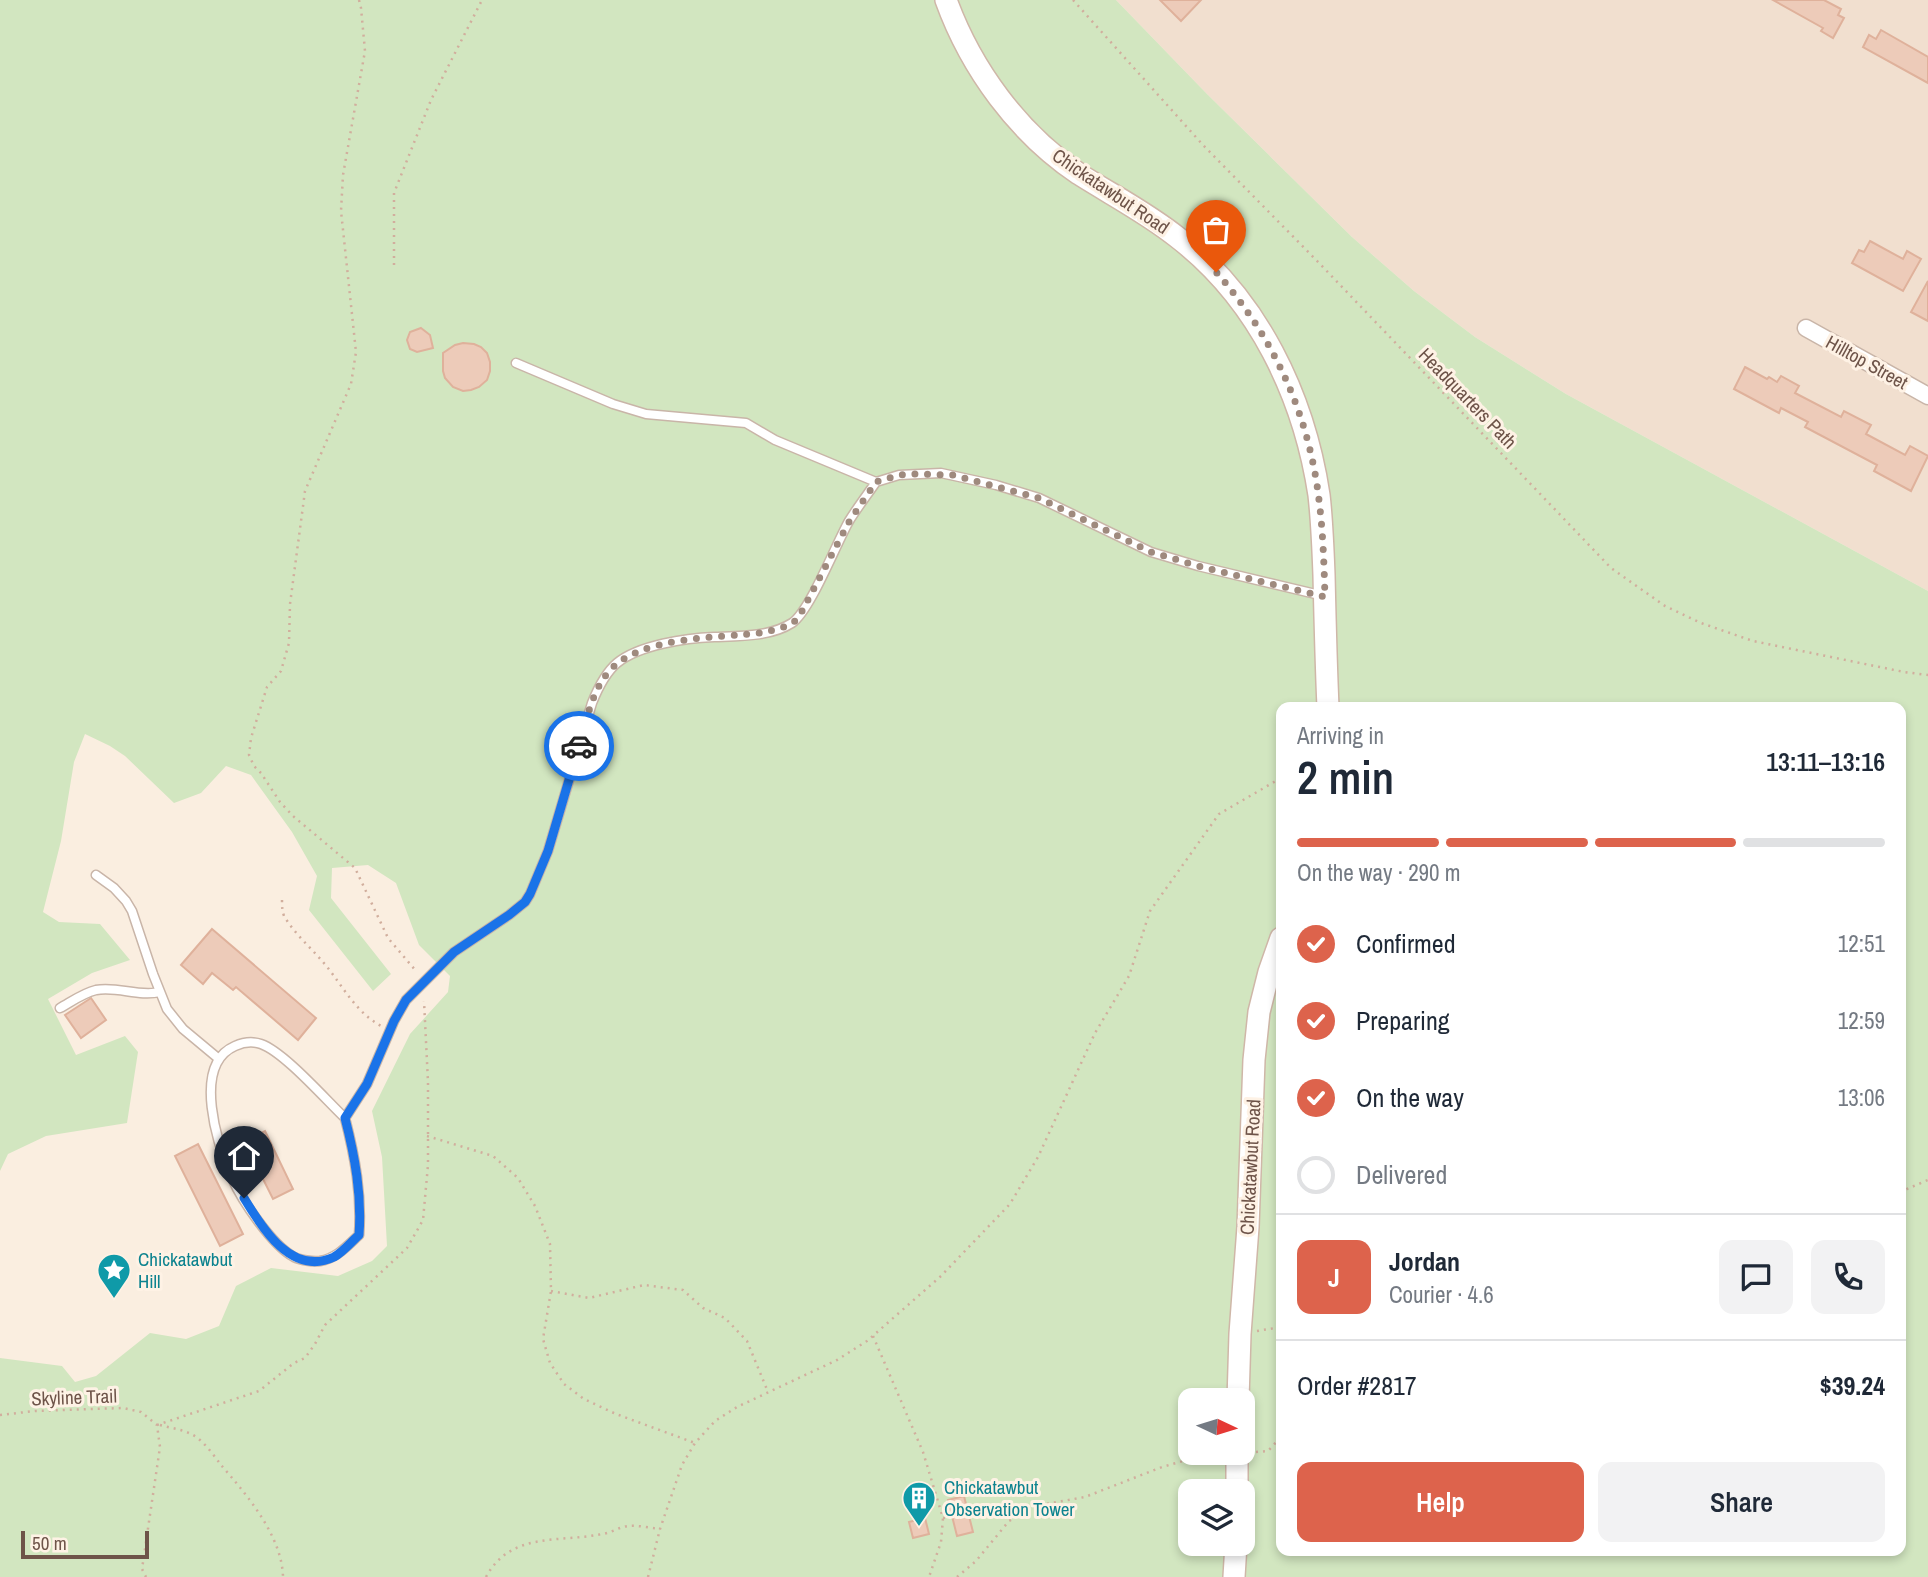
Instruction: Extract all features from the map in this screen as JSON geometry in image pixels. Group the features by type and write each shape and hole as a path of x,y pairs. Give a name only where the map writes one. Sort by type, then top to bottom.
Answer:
{"main road":[{"name":"Chickatawbut Road","path":"946,0 976,65 1028,130 1078,173 1168,229 1193,250 1228,285 1260,328 1286,379 1310,450 1321,515 1328,702"},
{"name":"Chickatawbut Road","path":"1238,1388 1254,1060 1259,1012 1276,952"},
{"path":"1234,1577 1235,1556"}],"street":[{"name":"Hilltop Street","path":"1806,328 1928,396"}],"lane":[{"path":"516,363 612,404 646,414 746,423 775,440 876,482"},
{"path":"345,1118 367,1084 406,1000 454,952 501,921 525,902 530,894 548,851 592,703 610,670 625,657 660,645 766,632 794,622 806,606 850,520 876,482 899,475 940,473 975,479 1039,498 1151,552 1325,597"},
{"path":"96,875 114,888 132,911 167,1009 183,1029 219,1059"},
{"path":"60,1008 85,994 101,989 145,994 160,992"},
{"path":"254,1042 267,1046 345,1118 354,1152 361,1210 359,1235 335,1256 318,1261 295,1258 276,1244 233,1180 216,1134 212,1109 212,1079 219,1059 226,1051 241,1044 254,1042"}],"path":[{"path":"359,0 365,51 343,175 341,211 356,352 351,384 305,491 290,604 289,643 281,671 267,687 251,738 249,755 254,766 293,816 355,868 388,938 414,968 421,984"},
{"path":"394,265 394,193 432,100 482,0"},
{"name":"Headquarters Path","path":"1073,0 1203,145 1611,568 1665,606 1701,623 1753,641 1928,675"},
{"path":"648,1577 660,1529 682,1465 695,1443 716,1421 737,1407 837,1360 873,1336 941,1276 1010,1204 1038,1157 1095,1032 1129,976 1150,911 1219,814 1276,781"},
{"path":"282,900 283,914 354,1005 369,1020 390,1031"},
{"path":"428,1136 493,1156 518,1178 535,1206 550,1244 551,1291 544,1339 550,1363 564,1384 584,1399 616,1414 695,1443"},
{"path":"1906,1189 1928,1180"},
{"path":"551,1291 589,1298 644,1284 683,1290 703,1308 725,1318 747,1341 768,1392"},
{"path":"873,1336 923,1452 943,1518 941,1542 929,1577"},
{"name":"Skyline Trail","path":"0,1415 123,1408 141,1412 158,1425 186,1431 200,1440 247,1496 277,1544 283,1563 283,1577"},
{"path":"146,1577 142,1569 160,1447 158,1425"},
{"path":"943,1518 1085,1497 1178,1462"},
{"path":"957,1577 976,1561 1009,1521 1035,1506"},
{"path":"486,1577 508,1551 545,1539 603,1534 627,1526 660,1529"}],"shaded area":[{"path":"1116,0 1928,0 1928,591 1566,394 1475,337 1414,291 1352,237"}],"green space":[{"path":"0,0 1116,0 1352,237 1414,291 1475,337 1566,394 1928,591 1928,1577 0,1577 0,1358 62,1366 75,1382 96,1376 150,1333 186,1339 219,1326 236,1286 271,1268 338,1276 372,1261 387,1246 382,1157 372,1111 410,1034 448,992 450,976 419,945 396,883 368,865 332,868 331,898 391,974 373,991 309,910 317,876 292,832 251,775 226,766 201,793 174,803 125,756 85,734 74,762 61,841 43,912 59,922 100,924 130,960 92,973 48,999 76,1055 125,1036 138,1052 127,1123 46,1136 8,1154 0,1171"}],"building":[{"path":"1160,0 1201,0 1181,21"},
{"path":"1773,0 1824,0 1841,9 1838,15 1844,18 1833,38 1821,31 1823,28"},
{"path":"1881,30 1928,57 1928,83 1863,47 1869,35 1876,39"},
{"path":"1870,241 1903,259 1907,251 1921,259 1903,291 1852,263 1859,250 1864,252"},
{"path":"1928,281 1928,321 1911,312"},
{"path":"421,328 430,335 433,348 417,352 410,349 407,340 410,332"},
{"path":"463,343 474,344 487,353 490,371 487,380 479,387 463,391 453,387 445,378 443,353"},
{"path":"1745,367 1777,382 1781,376 1799,386 1795,393 1841,417 1844,411 1871,425 1866,434 1905,455 1910,446 1928,456 1911,491 1874,471 1877,465 1805,427 1808,422 1781,408 1779,413 1734,389"},
{"path":"212,929 316,1018 298,1040 236,987 233,990 212,973 203,984 181,965"},
{"path":"91,998 106,1020 81,1038 65,1015"},
{"path":"265,1131 293,1189 273,1199 244,1141"},
{"path":"198,1144 243,1234 220,1246 175,1156"},
{"path":"964,1496 973,1532 957,1536 948,1500"},
{"name":"Chickatawbut Observation Tower","path":"925,1518 929,1534 913,1538 909,1522"}],"way so far":[{"path":"579,746 598,689 610,670 625,657 660,645 766,632 794,622 806,606 850,520 876,482 899,475 940,473 996,485 1039,498 1151,552 1325,597 1319,497 1299,411 1260,328 1216,272"}],"place":[{"name":"Chickatawbut Hill","path":"114,1300"},
{"name":"Chickatawbut Observation Tower","path":"919,1528"}],"route":[{"path":"244,1198 276,1244 295,1258 318,1261 335,1256 359,1235 361,1210 354,1152 345,1118 367,1084 406,1000 454,952 525,902 548,851 579,746"}]}
